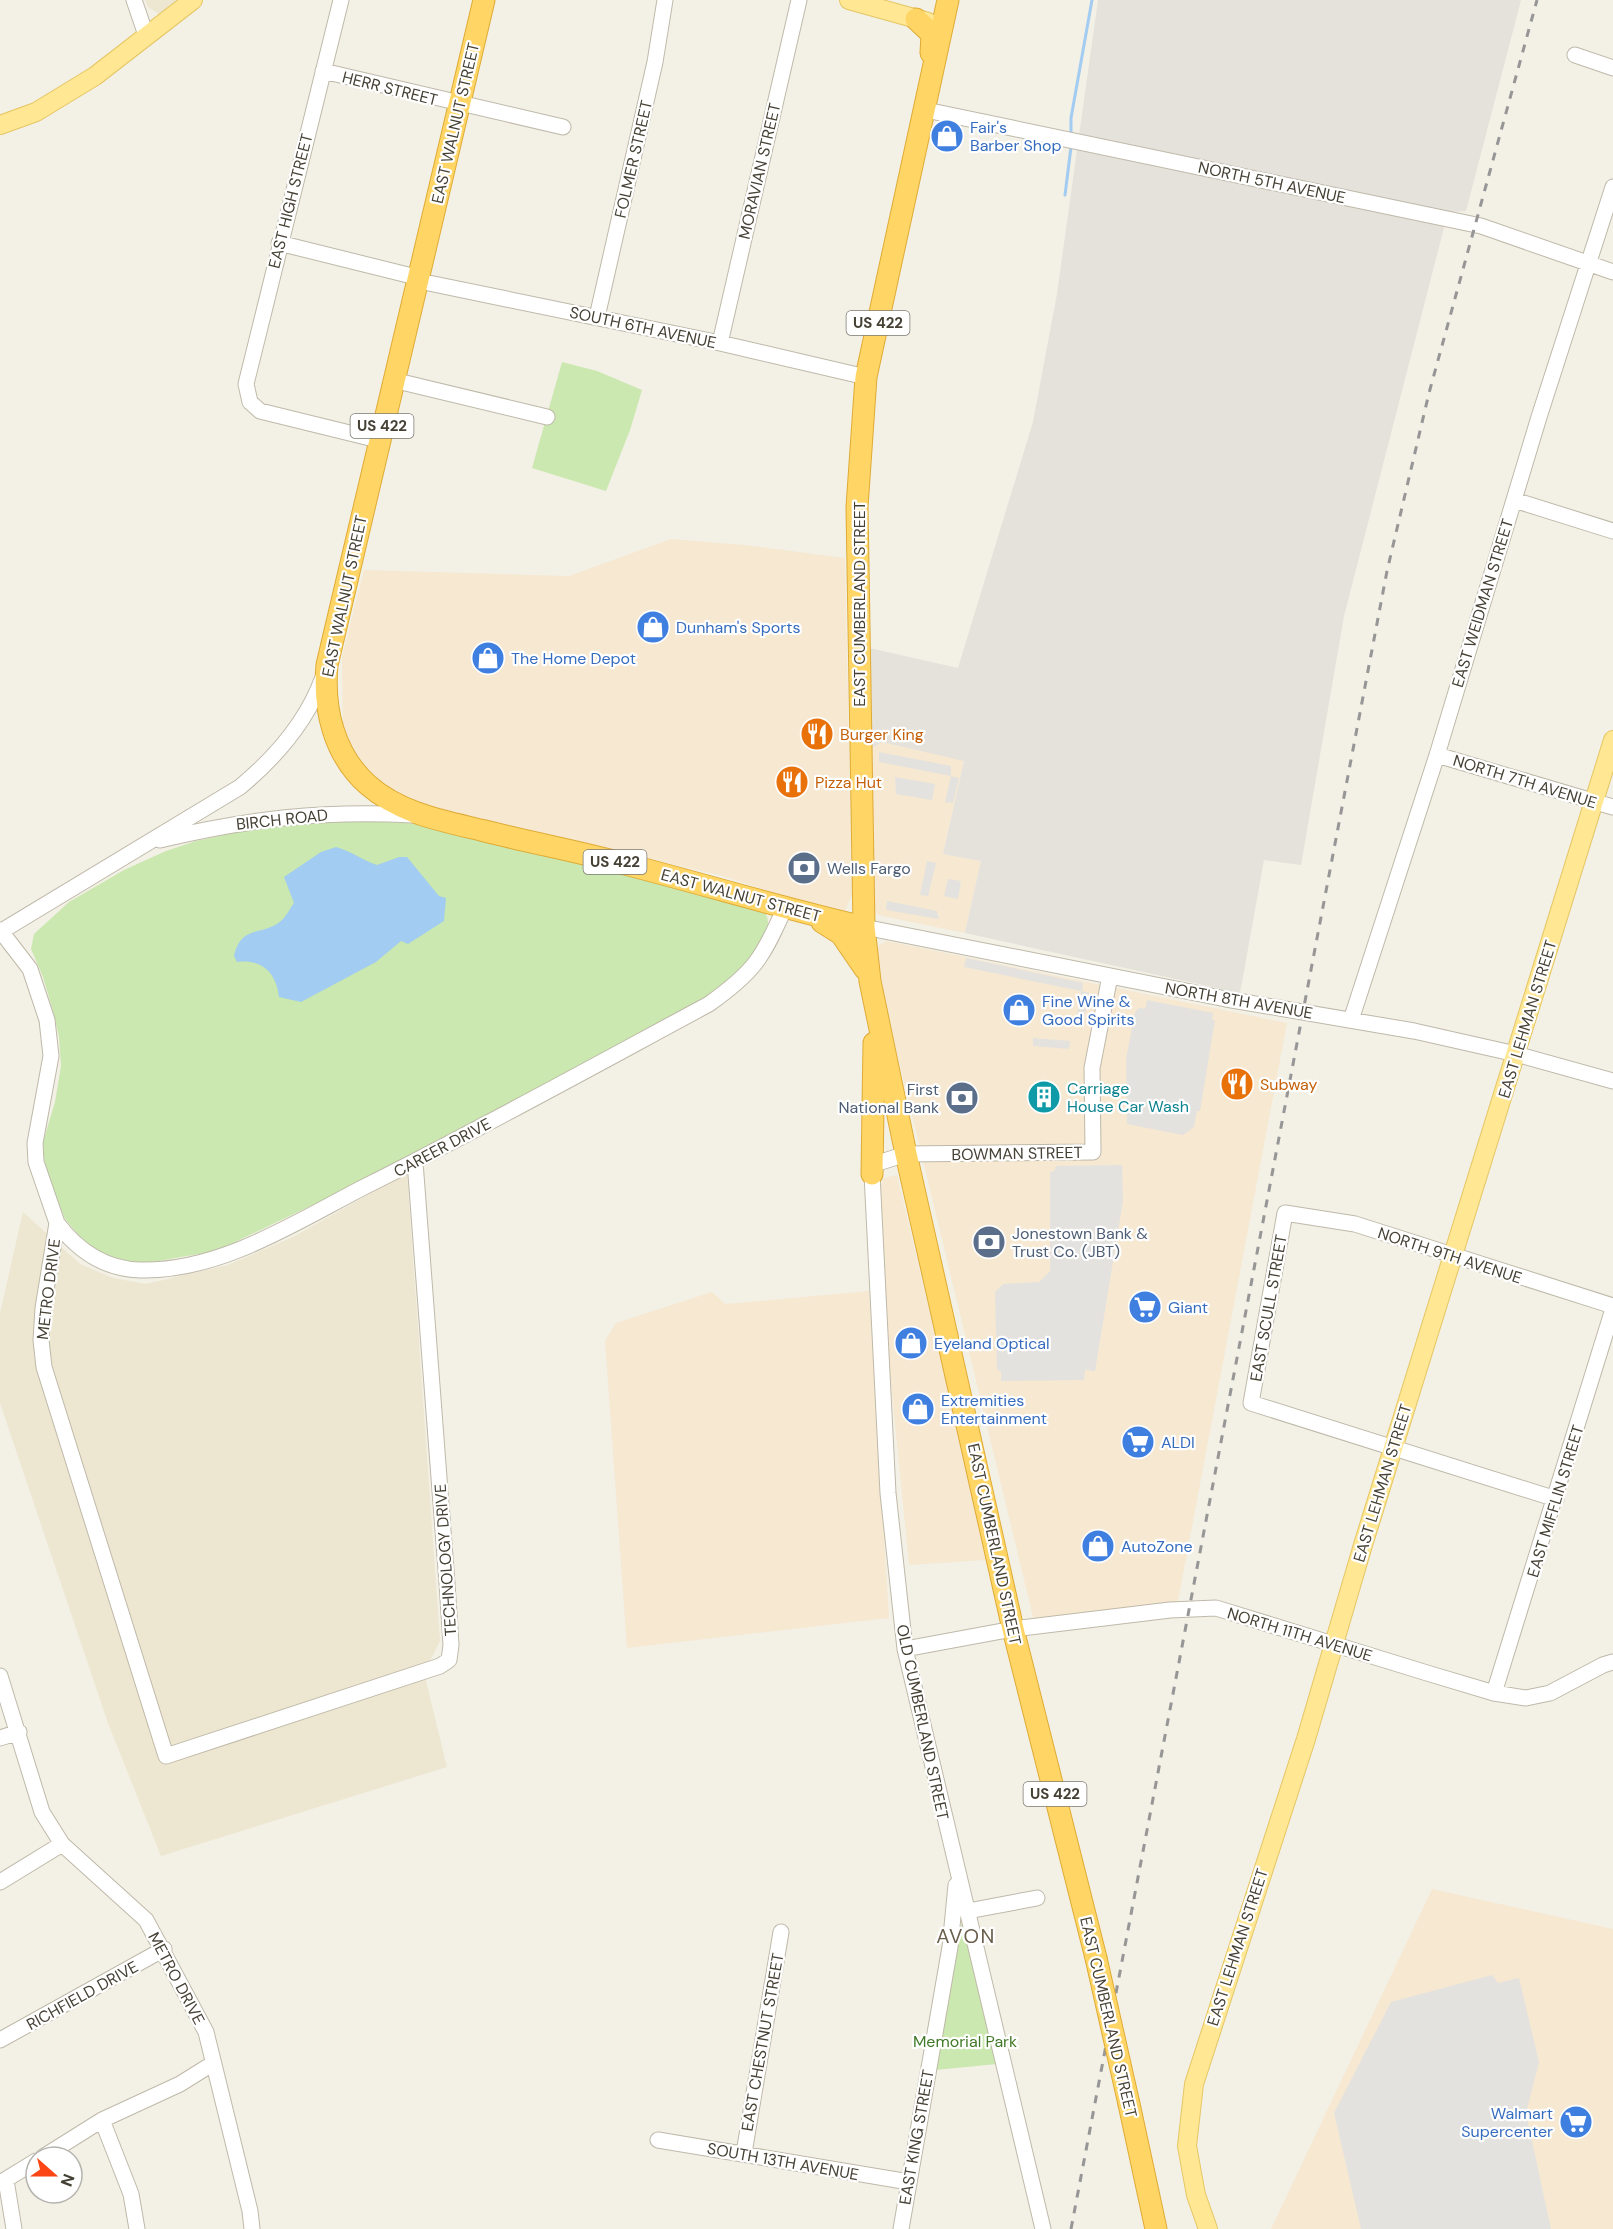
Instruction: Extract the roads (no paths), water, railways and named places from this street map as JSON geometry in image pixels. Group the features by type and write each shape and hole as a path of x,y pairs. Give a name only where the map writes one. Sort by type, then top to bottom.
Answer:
{"highway":[{"name":"EAST WALNUT STREET","path":"484,0 419,280 378,440 327,665 325,688 328,714 346,756 368,785 388,799 420,815 612,861 864,927"},
{"name":"EAST CUMBERLAND STREET","path":"948,0 926,110 866,377 857,507 864,927 874,1004 906,1154 1013,1629 1096,1958 1156,2229"},
{"path":"916,19 928,28 933,41 922,98 926,110"},
{"name":"US 422","path":"809,914 841,934 854,950 870,981"},
{"path":"872,1174 874,1004"}],"main road":[{"path":"0,125 36,112 66,95 95,76 193,0"},
{"path":"849,0 943,27"},
{"name":"EAST LEHMAN STREET","path":"1208,2229 1196,2195 1187,2146 1194,2084 1306,1739 1333,1642 1613,740"}],"street":[{"path":"134,0 146,35"},
{"name":"EAST HIGH STREET","path":"341,0 279,243 246,384 250,402 261,411 378,440"},
{"name":"FOLMER STREET","path":"597,317 655,62 665,0"},
{"name":"MORAVIAN STREET","path":"720,343 799,0"},
{"path":"1575,55 1613,68"},
{"name":"HERR STREET","path":"323,71 459,105 563,127"},
{"name":"NORTH 5TH AVENUE","path":"926,110 1481,226 1613,272"},
{"name":"EAST WEIDMAN STREET","path":"1351,1020 1437,755 1514,500 1613,187"},
{"name":"SOUTH 6TH AVENUE","path":"279,243 419,280 720,343 866,377"},
{"path":"393,380 547,417"},
{"path":"1514,500 1613,531"},
{"name":"BIRCH ROAD","path":"0,931 240,787 266,766 286,742 315,699 327,665"},
{"name":"NORTH 7TH AVENUE","path":"1437,755 1613,807"},
{"name":"BIRCH ROAD","path":"146,844 215,827 269,818 337,814 420,815"},
{"name":"CAREER DRIVE","path":"57,1223 72,1242 106,1264 121,1269 182,1267 238,1249 415,1162 709,1004 739,983 757,964 785,907"},
{"name":"NORTH 8TH AVENUE","path":"864,927 1110,976 1351,1020 1516,1054 1613,1082"},
{"name":"METRO DRIVE","path":"0,931 30,969 47,1020 51,1056 35,1143 36,1162 57,1223 43,1308 41,1340 44,1368 166,1756"},
{"name":"BOWMAN STREET","path":"906,1154 1093,1152 1092,1068 1110,976"},
{"path":"872,1174 878,1163 906,1154"},
{"name":"TECHNOLOGY DRIVE","path":"166,1756 441,1666 449,1660 451,1645 447,1583 415,1162"},
{"name":"OLD CUMBERLAND STREET","path":"872,1174 888,1493 905,1649 1043,2229"},
{"name":"NORTH 9TH AVENUE","path":"1285,1213 1355,1224 1613,1307"},
{"name":"EAST SCULL STREET","path":"1285,1213 1251,1403 1393,1449"},
{"name":"EAST MIFFLIN STREET","path":"1494,1693 1556,1499 1613,1307"},
{"path":"1393,1449 1556,1499"},
{"name":"NORTH 11TH AVENUE","path":"905,1649 1013,1629 1170,1610 1216,1608 1494,1693 1526,1698 1550,1693 1613,1662"},
{"name":"METRO DRIVE","path":"0,1676 42,1812 62,1844 146,1920 164,1949 206,2032 212,2064 250,2211 252,2229"},
{"path":"0,1738 19,1732"},
{"path":"0,1882 62,1844"},
{"name":"EAST KING STREET","path":"901,2229 950,1947 956,1867"},
{"path":"968,1911 1037,1898"},
{"name":"EAST CHESTNUT STREET","path":"744,2153 781,1932"},
{"name":"RICHFIELD DRIVE","path":"0,2040 164,1949"},
{"path":"62,2145 102,2120 180,2084 212,2064"},
{"path":"102,2120 131,2194 138,2229"},
{"name":"SOUTH 13TH AVENUE","path":"658,2140 909,2182"},
{"path":"14,2229 3,2182 24,2169"}],"water":[{"path":"336,847 377,865 399,857 407,857 439,896 446,898 444,921 408,944 401,941 376,962 301,1002 279,997 275,981 266,969 254,963 237,962 234,956 238,945 248,934 276,925 286,916 294,903 284,877 321,852"}],"waterway":[{"path":"1071,134 1071,118 1092,0"},
{"path":"1065,195 1071,147"}],"railway":[{"path":"1071,2229 1387,571 1429,393 1537,0"}],"place":[{"name":"Fair's Barber Shop","path":"947,136"},
{"name":"Dunham's Sports","path":"653,627"},
{"name":"The Home Depot","path":"488,658"},
{"name":"Burger King","path":"817,734"},
{"name":"Pizza Hut","path":"792,782"},
{"name":"Wells Fargo","path":"804,868"},
{"name":"Fine Wine & Good Spirits","path":"1019,1010"},
{"name":"Subway","path":"1237,1084"},
{"name":"Carriage House Car Wash","path":"1044,1097"},
{"name":"First National Bank","path":"962,1098"},
{"name":"Jonestown Bank & Trust Co. (JBT)","path":"989,1242"},
{"name":"Giant","path":"1145,1307"},
{"name":"Eyeland Optical","path":"911,1343"},
{"name":"Extremities Entertainment","path":"918,1409"},
{"name":"ALDI","path":"1138,1442"},
{"name":"AutoZone","path":"1098,1546"},
{"name":"Walmart Supercenter","path":"1576,2122"}],"district":[{"name":"AVON","path":"966,1936"}],"park label":[{"name":"Memorial Park","path":"965,2041"}]}
